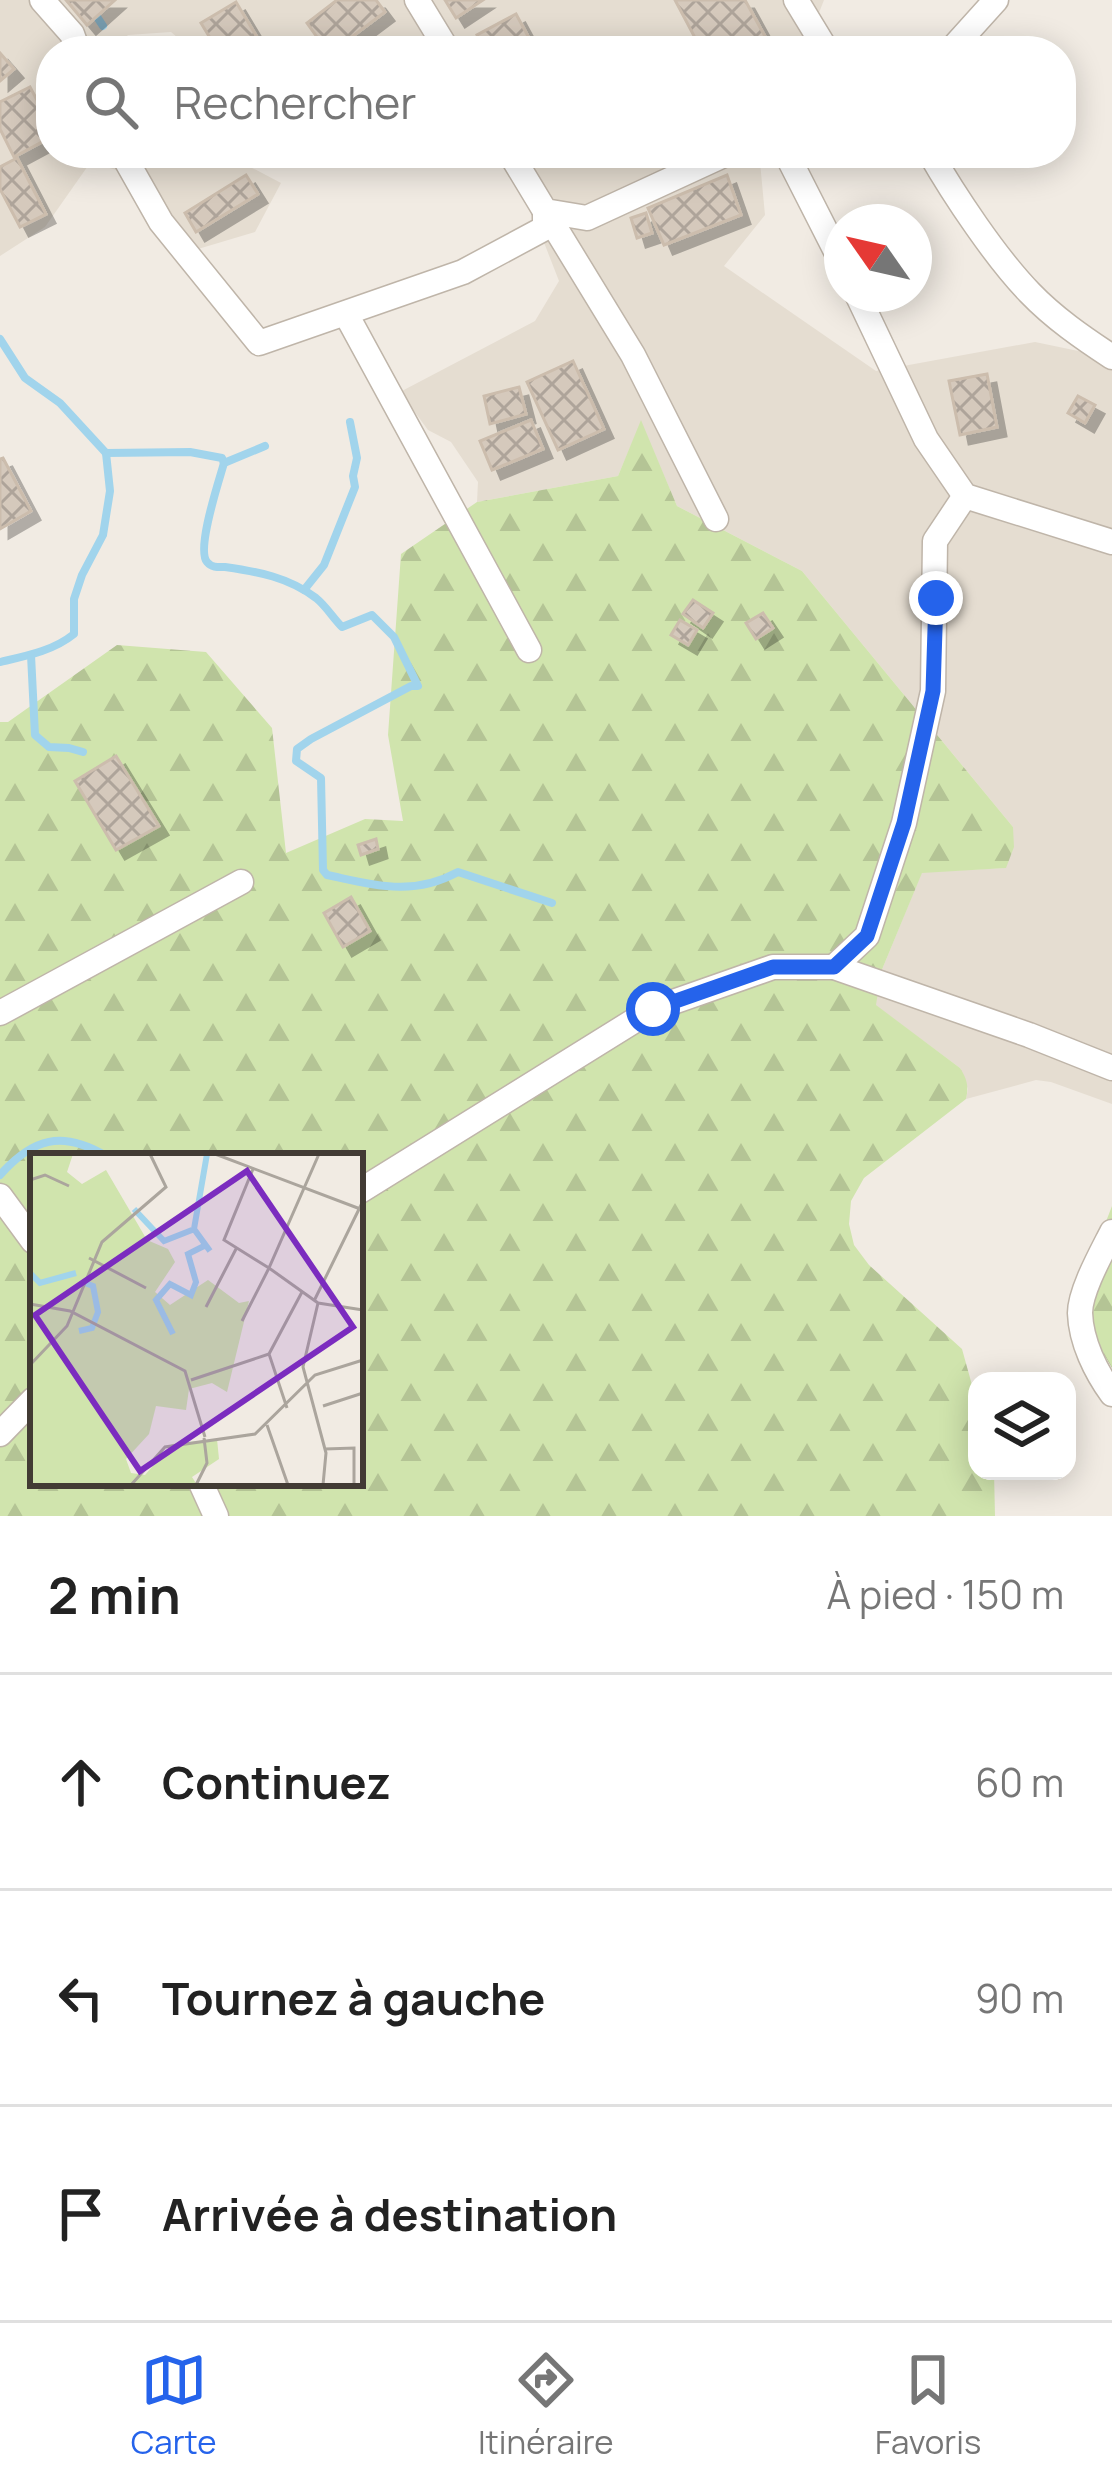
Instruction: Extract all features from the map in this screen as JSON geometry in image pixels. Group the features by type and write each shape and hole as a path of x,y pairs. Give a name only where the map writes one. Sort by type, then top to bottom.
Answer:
{"street":[{"path":"42,0 73,36"},
{"path":"417,0 439,36"},
{"path":"796,0 818,36"},
{"path":"964,36 996,0"},
{"path":"130,168 160,222 259,343 463,272 545,228 545,211"},
{"path":"519,168 633,355 716,519"},
{"path":"545,211 587,218 695,168"},
{"path":"794,168 824,228"},
{"path":"940,168 1030,293 1071,330 1112,357"},
{"path":"866,312 926,439 964,496 1112,542"},
{"path":"346,314 530,650"},
{"path":"834,967 867,936 904,823 933,691 935,541 964,496"},
{"path":"0,1013 241,882"},
{"path":"363,1189 653,1009 773,967 834,967 1112,1068"},
{"path":"0,1196 30,1237"},
{"path":"1112,1232 1080,1313 1097,1373 1112,1394"},
{"path":"0,1434 30,1403"},
{"path":"202,1486 216,1516"}],"shaded area":[{"path":"0,0 824,0 810,36 176,36 171,32 36,36 36,168 86,168 45,227 0,256"},
{"path":"109,168 252,168 281,183 255,232 188,252 132,174"},
{"path":"510,168 761,168 765,215 724,266 876,371 1035,342 1112,358 1112,1104 1036,1080 966,1099 968,1089 960,1068 875,1005 881,972 922,872 1005,868 1013,827 802,571 677,506 641,422 618,476 477,502 478,482 451,442 428,430 400,392 535,321 559,281 520,181"}],"green space":[{"path":"641,420 677,506 802,571 1013,827 1014,847 1006,868 922,873 881,972 876,1005 960,1068 967,1094 864,1178 851,1201 849,1224 854,1245 869,1265 962,1349 968,1372 968,1480 994,1480 995,1516 0,1516 0,722 8,722 117,645 206,652 272,728 286,853 365,819 403,821 388,735 401,554 477,502 618,476"},
{"path":"1112,1206 1112,1368 1083,1319 1087,1271"}],"building":[{"path":"66,0 115,0 87,25"},
{"path":"337,0 376,0 385,12 353,36 316,36 307,23"},
{"path":"445,0 483,0 456,18"},
{"path":"675,0 745,0 765,36 694,36"},
{"path":"236,2 256,36 209,36 201,23"},
{"path":"516,14 528,36 478,36"},
{"path":"0,53 14,69 0,81"},
{"path":"30,87 36,98 36,145 14,157 0,129 0,102"},
{"path":"17,158 46,214 20,227 0,189 0,167"},
{"path":"246,175 258,194 196,232 185,213"},
{"path":"727,175 741,215 664,245 648,208"},
{"path":"646,213 652,233 637,238 631,218"},
{"path":"573,361 604,429 558,450 527,382"},
{"path":"987,374 997,427 960,435 949,381"},
{"path":"519,387 526,414 490,424 484,396"},
{"path":"1078,396 1095,405 1085,423 1068,413"},
{"path":"531,420 543,449 492,470 480,441"},
{"path":"0,459 31,511 0,529"},
{"path":"693,600 713,613 703,628 683,614"},
{"path":"763,613 773,628 756,639 746,623"},
{"path":"680,620 697,630 688,645 671,635"},
{"path":"116,756 159,826 116,850 75,781"},
{"path":"376,839 378,849 361,855 358,845"},
{"path":"351,897 370,931 343,947 324,913"}],"waterway":[{"path":"86,0 103,26"},
{"path":"0,339 25,378 60,403 106,453 110,491 103,535 74,599 74,634 48,649 0,662"},
{"path":"304,590 324,565 355,487 357,458 350,422"},
{"path":"224,463 265,446"},
{"path":"106,453 190,452 222,458 224,463"},
{"path":"224,463 206,530 207,562 295,585 320,601 342,627 372,615 394,637 418,686 297,749 296,761 321,778 323,870 327,875 393,887 425,884 458,872 552,903"},
{"path":"31,655 35,735 49,747 83,752"},
{"path":"0,1175 24,1153 49,1142 76,1143 100,1153"}],"route":[{"path":"653,1009 773,967 834,967 867,936 904,823 933,691 936,598"}]}
